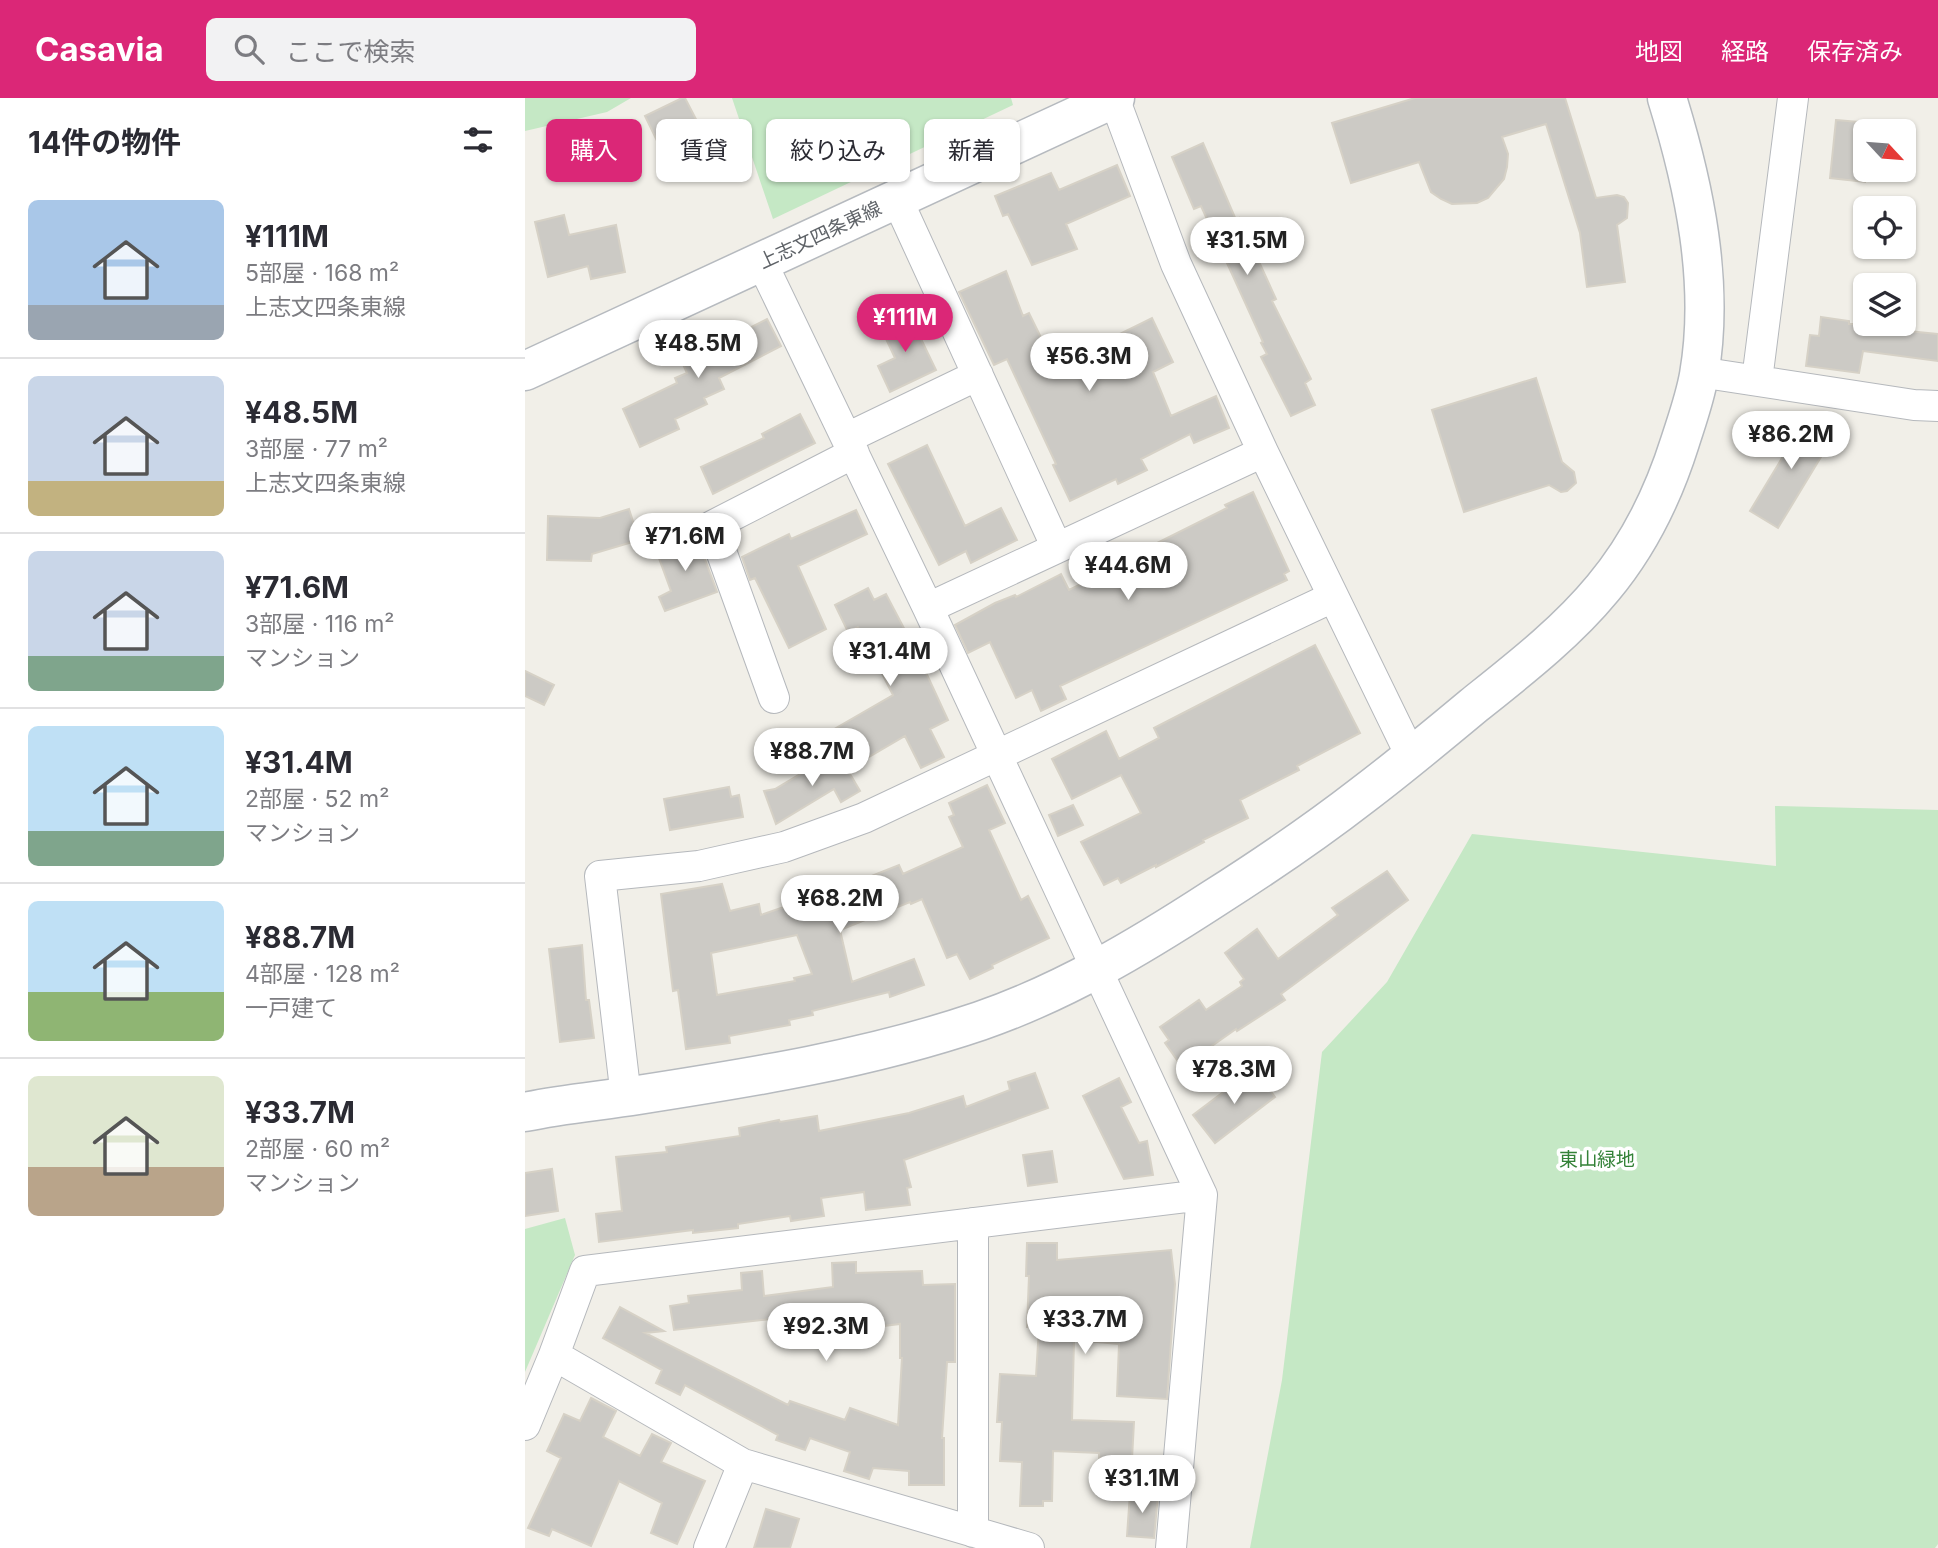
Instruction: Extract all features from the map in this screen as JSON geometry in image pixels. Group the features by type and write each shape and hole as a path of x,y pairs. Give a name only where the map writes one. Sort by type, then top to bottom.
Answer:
{"street":[{"path":"1114,98 1175,264 1412,758"},
{"name":"上志文四条東線","path":"525,368 762,263 1114,98"},
{"path":"525,1112 792,1070 866,1055 1034,1001 1096,971 1155,937 1292,849 1412,758 1523,666 1579,615 1621,565 1656,507 1692,409 1703,332 1701,255 1691,191 1667,98"},
{"path":"1757,380 1793,98"},
{"path":"897,199 1057,548"},
{"path":"762,263 928,608 1202,1195 1171,1548"},
{"path":"1699,372 1915,405 1938,406"},
{"path":"774,698 712,526 978,374"},
{"path":"928,608 1263,452"},
{"path":"626,1097 600,876 699,866 783,847 864,818 1333,597"},
{"path":"525,1425 586,1271 1202,1195"},
{"path":"973,1532 974,1223"},
{"path":"554,1355 743,1464 1030,1548"},
{"path":"709,1548 743,1464"}],"green space":[{"path":"525,98 631,98 607,112 577,119 546,119 546,126 525,131"},
{"path":"732,98 1011,98 1013,105 984,119 924,119 924,147 910,154 910,119 766,119 766,182 851,182 773,219 752,157 752,119 739,119"},
{"name":"東山緑地","path":"1775,806 1938,810 1938,1544 1935,1548 1250,1548 1282,1380 1322,1052 1387,982 1472,834 1776,866"},
{"path":"565,1218 575,1255 525,1372 525,1229"}],"building":[{"path":"685,98 696,119 656,119 656,139 645,116"},
{"path":"1415,98 1565,98 1596,198 1617,195 1624,197 1628,203 1627,218 1617,225 1625,282 1587,287 1580,233 1546,124 1502,137 1508,154 1504,179 1488,198 1477,203 1452,204 1431,192 1419,162 1351,183 1332,123"},
{"path":"1836,120 1853,122 1853,181 1830,178"},
{"path":"1203,143 1236,220 1239,218 1276,299 1272,301 1311,379 1305,383 1315,405 1291,416 1261,357 1267,354 1261,343 1263,342 1201,206 1194,209 1172,157"},
{"path":"1117,165 1130,196 1066,224 1077,249 1032,265 1008,214 1003,216 995,196 1051,173 1059,190"},
{"path":"564,215 569,235 616,225 625,272 591,279 588,266 548,277 535,222"},
{"path":"1006,271 1023,316 1029,313 1055,366 1152,318 1173,362 1153,372 1171,416 1216,396 1229,428 1194,443 1190,434 1141,459 1147,470 1118,484 1116,479 1070,501 1053,465 1056,464 1007,359 994,365 959,292"},
{"path":"908,312 936,370 890,392 878,366 895,358 880,326"},
{"path":"1821,317 1849,321 1849,324 1853,324 1853,336 1916,336 1916,332 1938,334 1938,361 1863,351 1859,373 1806,366 1810,335 1819,336"},
{"path":"767,319 781,346 719,378 724,389 704,398 707,404 675,419 679,429 640,447 623,409 677,383 675,378 687,373 675,347 700,336 706,350"},
{"path":"1536,378 1562,462 1574,472 1576,483 1567,491 1561,492 1549,485 1464,512 1432,410"},
{"path":"800,414 815,443 713,494 701,467 764,438 762,434"},
{"path":"1787,421 1825,426 1821,457 1778,528 1750,511 1782,458"},
{"path":"927,445 965,526 1001,508 1017,540 971,563 966,551 939,565 888,464"},
{"path":"1253,492 1289,571 1284,574 1287,580 1060,686 1066,699 1041,711 1032,690 1016,698 990,642 968,653 955,625 995,603 1015,595 1016,597 1061,574 1069,590 1130,560 1129,557"},
{"path":"629,509 639,540 592,554 591,561 547,560 548,516 600,518"},
{"path":"856,510 867,534 798,566 826,629 789,648 755,578 750,580 742,557 789,534 791,539"},
{"path":"696,535 717,592 665,611 659,597 671,591 656,550"},
{"path":"868,588 874,600 886,594 948,720 930,729 944,757 921,768 905,736 850,768 829,732 893,695 858,627 848,632 835,605"},
{"path":"1315,645 1360,733 1297,766 1299,770 1240,800 1248,818 1156,867 1121,883 1118,878 1104,885 1081,842 1141,813 1121,775 1072,799 1052,759 1106,731 1119,759 1159,738 1154,728"},
{"path":"525,671 554,685 544,705 525,696"},
{"path":"837,752 860,791 841,802 834,789 776,824 764,791 775,789"},
{"path":"987,785 1005,823 989,830 1021,900 1028,896 1049,938 992,965 993,968 970,979 957,954 947,958 922,899 911,904 910,902 840,930 852,982 914,959 924,985 890,997 889,992 812,1011 813,1015 789,1020 790,1025 729,1036 730,1043 686,1049 678,990 673,991 661,894 722,884 730,911 759,904 761,915 804,900 798,885 818,878 824,895 899,865 903,874 963,847 949,817 954,815 949,803","holes":["797,935 812,974 794,978 795,981 717,995 711,953"]},
{"path":"729,787 731,797 739,795 743,817 670,830 664,799"},
{"path":"1073,805 1083,825 1058,836 1049,815"},
{"path":"1387,871 1408,900 1281,994 1285,1000 1237,1031 1236,1029 1182,1067 1165,1043 1169,1040 1160,1027 1199,1000 1206,1010 1242,986 1240,982 1244,979 1225,953 1257,929 1278,959 1338,915 1332,908"},
{"path":"582,945 586,1000 589,1000 594,1038 560,1042 549,949"},
{"path":"1254,1069 1275,1097 1215,1143 1193,1115"},
{"path":"1035,1073 1048,1108 904,1160 911,1187 907,1188 910,1205 866,1210 864,1192 821,1198 824,1216 791,1221 790,1216 738,1224 738,1228 693,1233 693,1230 599,1242 596,1214 622,1211 616,1157 667,1152 666,1147 740,1136 739,1128 779,1120 817,1116 819,1131 909,1113 963,1096 966,1107 1010,1090 1008,1082"},
{"path":"1119,1078 1131,1102 1121,1107 1139,1143 1147,1141 1153,1175 1124,1179 1083,1096"},
{"path":"1052,1151 1057,1182 1028,1186 1023,1155"},
{"path":"552,1169 558,1211 525,1216 525,1173"},
{"path":"1027,1243 1057,1243 1057,1260 1171,1250 1175,1284 1167,1399 1117,1396 1119,1344 1074,1340 1072,1420 1134,1422 1132,1459 1099,1458 1099,1453 1053,1451 1052,1501 1043,1501 1043,1506 1020,1506 1022,1462 1000,1461 1002,1422 997,1422 1000,1374 1036,1376 1039,1328 1027,1327"},
{"path":"856,1262 856,1273 922,1271 923,1285 955,1284 955,1362 947,1362 942,1438 944,1485 909,1485 909,1471 873,1468 869,1479 844,1471 850,1452 810,1438 805,1450 776,1440 778,1435 685,1385 680,1395 656,1383 662,1370 603,1338 620,1307 664,1331 645,1333 788,1405 790,1401 845,1420 850,1408 898,1425 902,1358 900,1324 836,1332 835,1326 772,1333 770,1319 674,1330 670,1306 689,1303 688,1296 742,1290 741,1273 762,1271 764,1296 833,1287 832,1263"},
{"path":"591,1398 616,1411 603,1437 640,1456 652,1434 671,1443 661,1462 705,1481 677,1544 651,1533 662,1503 619,1481 591,1546 552,1529 549,1536 528,1528 561,1458 547,1451 564,1414 580,1421"},
{"path":"1130,1493 1158,1495 1154,1538 1127,1536"},
{"path":"766,1509 799,1519 790,1548 754,1548"}]}
